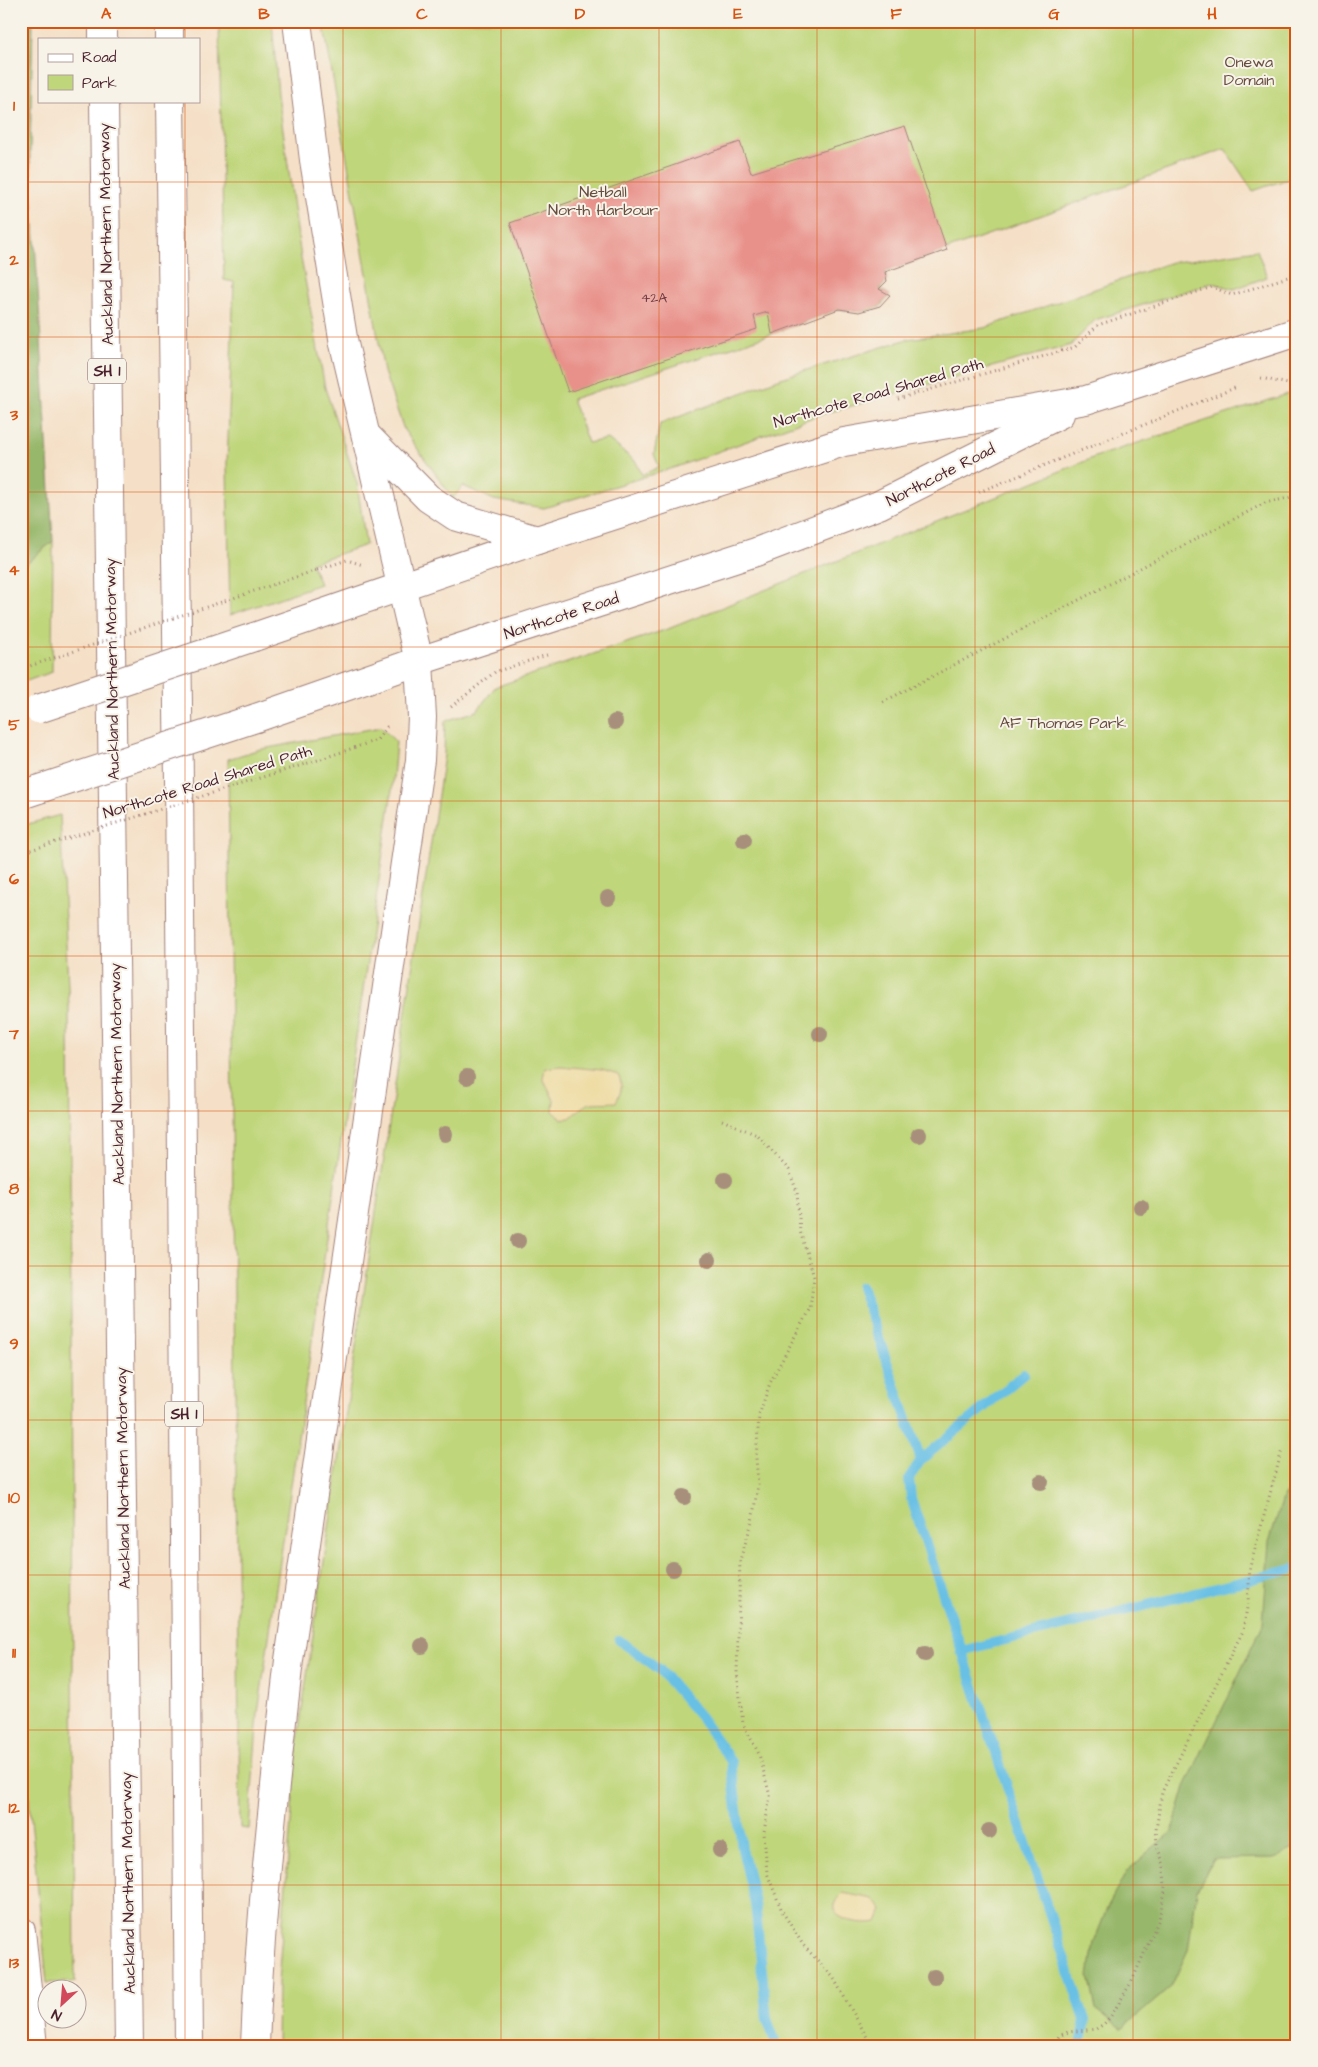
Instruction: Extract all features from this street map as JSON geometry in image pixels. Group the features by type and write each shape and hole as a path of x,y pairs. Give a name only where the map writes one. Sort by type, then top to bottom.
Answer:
{"main road":[{"path":"103,21 103,38"},
{"path":"169,21 169,38"},
{"path":"255,2046 261,1923 272,1801 289,1660 420,760 422,717 418,661 344,344 314,160 297,21"},
{"name":"Auckland Northern Motorway","path":"104,102 129,2046"},
{"name":"SH 1","path":"170,102 179,792 189,2046"},
{"name":"Northcote Road","path":"30,712 254,637 303,618 401,588 537,540 844,442 1086,400 1297,332"},
{"name":"Northcote Road","path":"30,792 256,718 418,661 756,552 879,505 1086,400"},
{"path":"366,435 428,498 455,516 537,540"},
{"path":"21,1931 33,2046"}],"path":[{"name":"Northcote Road Shared Path","path":"897,399 1075,347 1098,325 1212,287 1232,295 1297,274"},
{"path":"883,702 1265,503 1297,496"},
{"path":"21,669 347,560 368,566"},
{"name":"Northcote Road Shared Path","path":"21,853 377,740 387,727 394,725"},
{"path":"722,1120 757,1135 789,1170 797,1192 800,1231 814,1276 810,1308 770,1383 759,1415 756,1458 758,1484 752,1522 740,1560 737,1673 743,1724 759,1754 770,1796 764,1832 767,1873 782,1911 803,1945 833,1977 872,2046"},
{"path":"1053,2046 1059,2036 1068,2032 1096,2029 1111,2016 1132,1981 1159,1919 1165,1891 1164,1865 1157,1846 1156,1830 1162,1792 1243,1630 1248,1602 1250,1567 1282,1450"}],"green space":[{"path":"21,21 33,21 30,156 53,541 21,568"},
{"path":"219,21 272,21 278,94 301,258 325,388 357,483 366,545 311,563 320,584 230,615 227,464 234,282 224,280"},
{"name":"Netball North Harbour","path":"323,21 1297,21 1297,176 1253,191 1225,149 885,272 887,281 880,289 890,295 880,307 859,312 839,309 772,334 572,399 588,443 608,439 636,462 642,475 659,467 654,454 660,424 781,378 908,339 984,328 1169,263 1257,250 1267,277 1234,289 1212,283 1095,320 1071,345 819,415 676,467 544,508 494,500 463,486 453,498 404,430 384,372"},
{"name":"AF Thomas Park","path":"1297,391 1297,2046 277,2046 278,1982 298,1736 444,755 445,721 477,711 495,687 668,629 1098,456"},
{"path":"53,541 52,672 21,683 21,568"},
{"path":"381,727 396,742 392,790 258,1713 249,1829 240,1828 228,759 257,750"},
{"path":"60,815 69,1007 75,1980 47,1980 21,1718 21,826"},
{"path":"1297,1485 1297,1846 1278,1858 1213,1859 1197,1890 1188,1950 1171,1987 1122,2029 1096,2009 1089,1976 1094,1942 1108,1906 1127,1871 1172,1832 1185,1787 1263,1624 1269,1542 1284,1495"}],"sand":[{"path":"561,1066 602,1070 618,1075 621,1089 616,1102 591,1103 582,1107 570,1118 561,1119 553,1111 554,1100 543,1078 545,1068"},
{"path":"843,1893 873,1899 882,1910 877,1922 860,1923 842,1918 836,1914 834,1908 836,1901"}],"building":[{"path":"905,126 947,250 885,272 887,281 879,289 890,295 880,306 859,312 839,309 772,334 768,312 754,316 757,329 568,392 510,223 740,142 751,173"}],"waterway":[{"path":"861,1287 921,1460"},
{"path":"1024,1374 921,1460 909,1478 911,1498 1085,2020 1080,2046"},
{"path":"961,1651 1297,1568"},
{"path":"619,1640 659,1669 701,1718 731,1761 742,1849 755,1903 767,2019 777,2046"}],"park label":[{"name":"Onewa Domain","path":"1249,70"}]}
